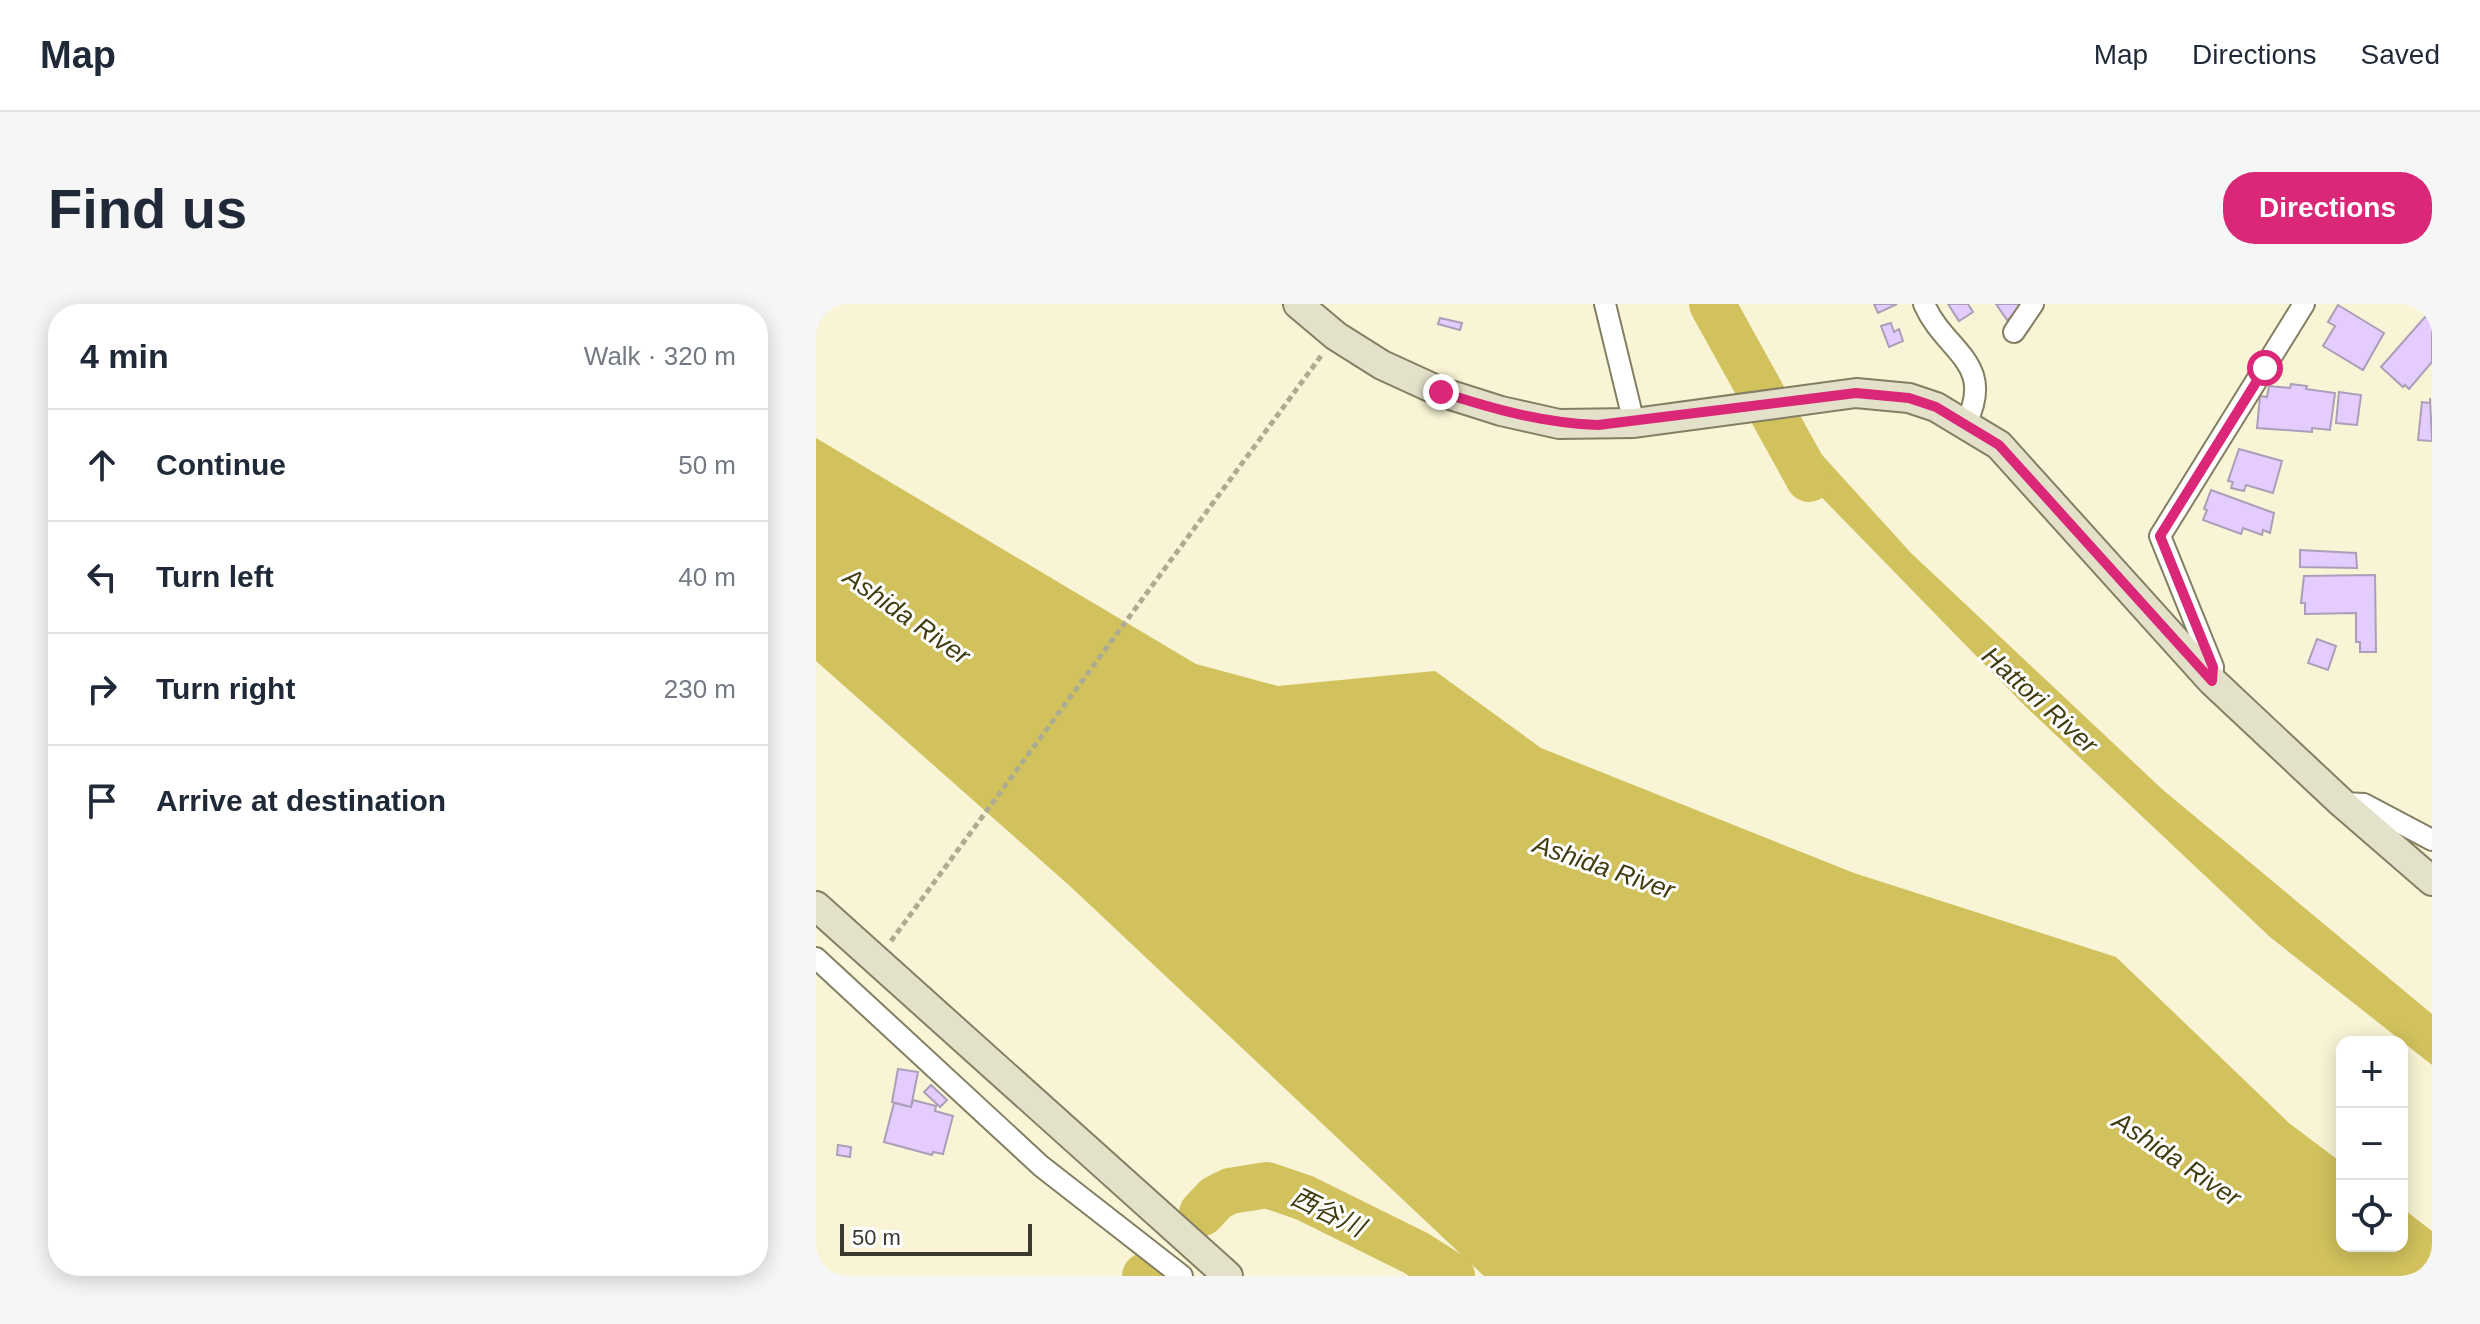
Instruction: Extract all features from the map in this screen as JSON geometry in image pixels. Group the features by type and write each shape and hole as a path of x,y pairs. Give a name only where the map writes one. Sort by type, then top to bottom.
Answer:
{"street":[{"path":"1298,304 1336,336 1382,365 1441,392 1501,411 1559,424 1598,425 1856,393 1909,398 1936,407 1999,445 2212,681 2342,803 2432,881"},
{"path":"1605,304 1645,420"},
{"path":"1924,304 1932,322 1968,361 1976,384 1976,400 1966,423"},
{"path":"1940,304 1946,331 1944,337"},
{"path":"2014,332 2033,304"},
{"path":"2212,681 2213,667 2160,536 2304,304"},
{"path":"2342,803 2364,804 2432,840"},
{"path":"816,906 1228,1276"},
{"path":"816,958 1041,1166 1182,1276"}],"path":[{"path":"890,944 1323,353"}],"water":[{"path":"1794,424 1911,553 2163,790 2432,1014 2432,1065 2408,1046 2408,1036 2395,1036 2270,937 2025,706 1756,430"},
{"name":"Ashida River","path":"816,438 1196,664 1278,686 1435,671 1541,748 1854,873 2116,957 2289,1123 2336,1158 2336,1252 2408,1252 2408,1213 2432,1231 2432,1276 1484,1276 1071,887 816,661"}],"building":[{"path":"1874,304 1897,304 1878,313"},
{"path":"1948,304 1968,304 1973,312 1959,321"},
{"path":"1996,304 2028,304 2029,305 2007,320"},
{"path":"2338,305 2384,333 2363,370 2323,346 2335,326 2328,322"},
{"path":"2432,309 2432,362 2409,389 2381,367"},
{"path":"1440,318 1462,323 1460,330 1438,324"},
{"path":"1891,323 1894,332 1899,329 1903,341 1889,347 1881,326"},
{"path":"2291,384 2335,393 2330,430 2312,428 2312,432 2257,428 2260,396 2267,397 2269,386 2290,388"},
{"path":"2339,392 2361,395 2357,425 2336,423"},
{"path":"2430,398 2432,441 2418,440 2422,402 2430,403"},
{"path":"2239,449 2282,461 2273,493 2246,485 2244,491 2231,488 2233,482 2228,481"},
{"path":"2211,490 2274,513 2270,533 2263,530 2262,535 2243,528 2241,534 2203,520"},
{"path":"2300,550 2356,553 2357,568 2300,567"},
{"path":"2375,575 2376,652 2360,652 2360,642 2356,642 2356,613 2305,614 2305,603 2301,603 2304,576"},
{"path":"2317,639 2336,646 2328,670 2308,663"},
{"path":"898,1069 918,1072 911,1107 892,1102"},
{"path":"931,1085 947,1100 940,1107 924,1092"},
{"path":"913,1100 936,1106 935,1111 953,1116 943,1154 933,1152 932,1155 884,1142 894,1103 911,1107"},
{"path":"838,1145 851,1147 850,1157 837,1155"}],"waterway":[{"name":"Hattori River","path":"1712,304 1809,479"},
{"name":"西谷川","path":"1202,1213 1216,1198 1230,1191 1267,1185 1305,1198 1416,1253 1452,1276"},
{"name":"西谷川","path":"1145,1276 1150,1273"}],"route":[{"path":"1441,392 1501,411 1559,424 1634,423 1856,393 1909,398 1936,407 1999,445 2212,681 2213,667 2160,536 2265,368"}]}
